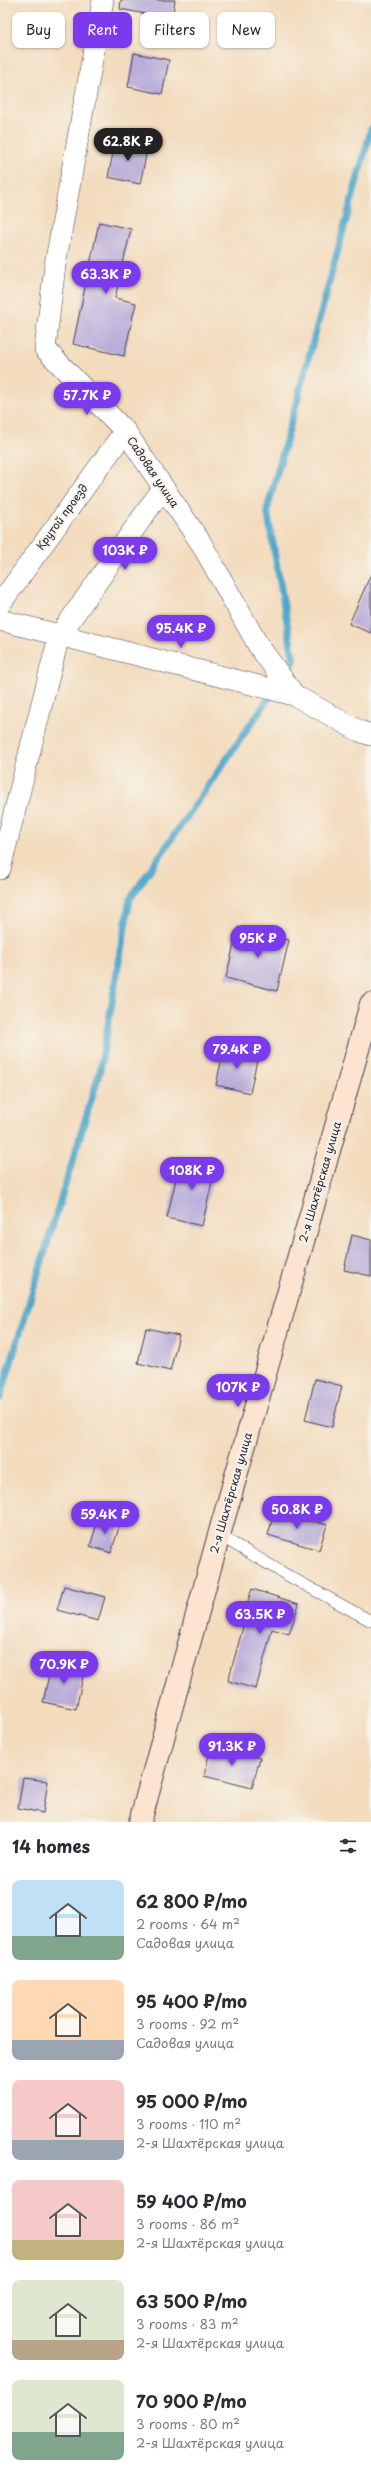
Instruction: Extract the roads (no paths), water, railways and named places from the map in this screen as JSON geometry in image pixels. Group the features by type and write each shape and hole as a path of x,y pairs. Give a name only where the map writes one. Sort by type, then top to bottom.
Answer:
{"main road":[{"name":"2-я Шахтёрская улица","path":"140,1822 219,1535 371,1004"}],"street":[{"name":"Садовая улица","path":"103,0 55,265 45,349 125,431 201,543 258,645 294,695 359,731 371,735"},
{"name":"Крутой проезд","path":"0,604 125,431"},
{"path":"0,868 59,636 163,488"},
{"path":"0,620 294,695"}],"lane":[{"path":"219,1535 284,1574 371,1621"}],"waterway":[{"path":"283,677 294,662 267,510 371,129"},
{"path":"0,1398 100,1071 130,899 273,692"}]}
